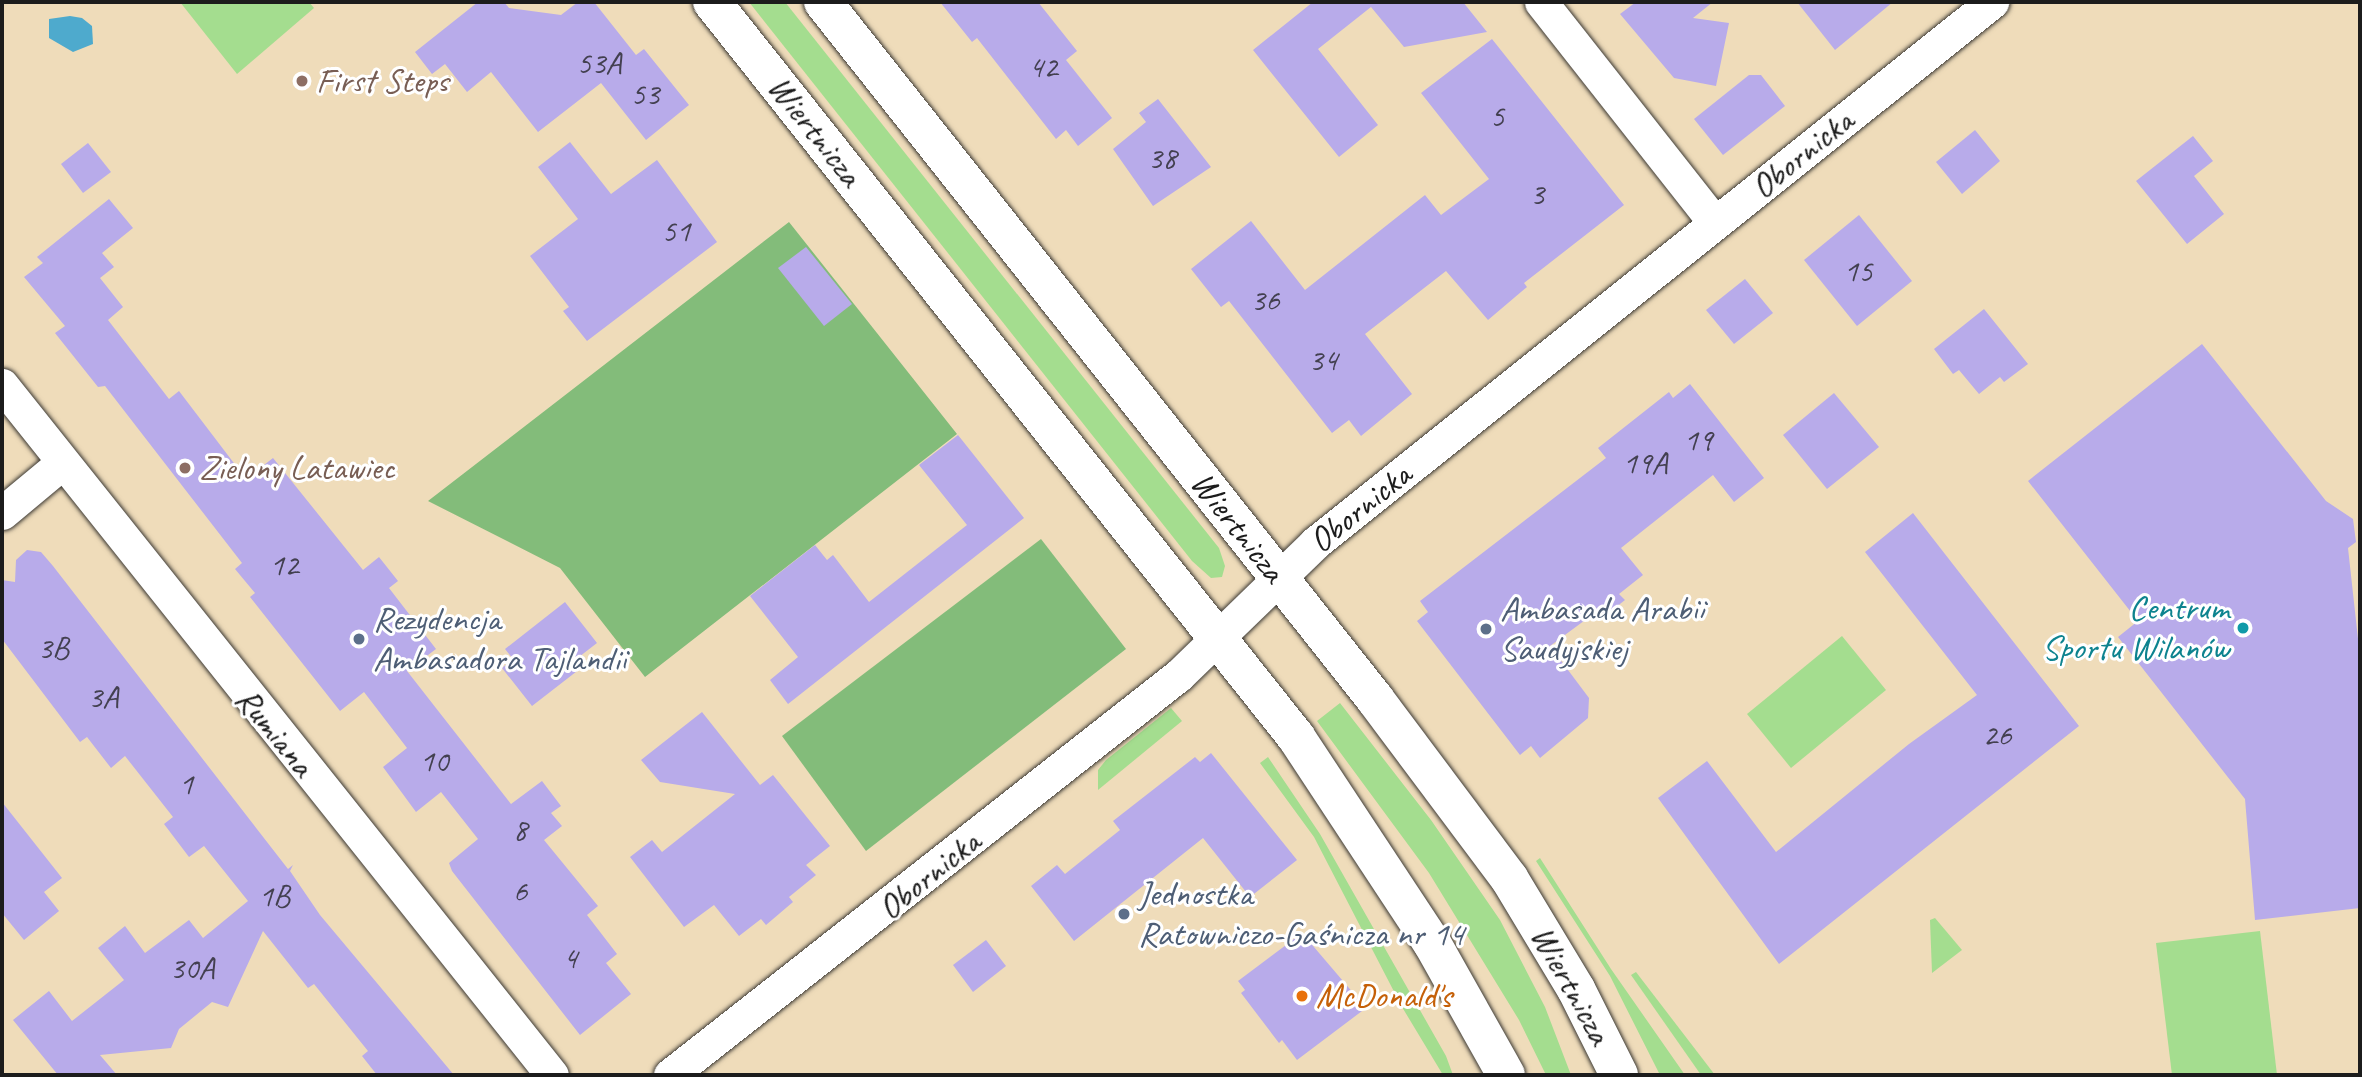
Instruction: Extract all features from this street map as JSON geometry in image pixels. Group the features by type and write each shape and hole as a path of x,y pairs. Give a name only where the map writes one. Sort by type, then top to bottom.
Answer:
{"main road":[{"name":"Wiertnicza","path":"712,2 1296,737 1364,835 1506,1075"},
{"name":"Wiertnicza","path":"823,2 1279,578 1509,878 1576,989 1619,1075"}],"street":[{"path":"1541,2 1715,223"},
{"name":"Obornicka","path":"670,1075 1128,717 1218,638 1322,537 1992,2"},
{"name":"Rumiana","path":"2,385 552,1075"},
{"path":"2,513 62,463"}],"green space":[{"path":"180,2 309,2 314,8 237,74"},
{"path":"749,2 785,2 1219,548 1225,566 1222,577 1211,578 1192,561"},
{"path":"789,222 957,434 645,677 560,568 428,501"},
{"path":"1041,539 1126,649 866,851 782,736"},
{"path":"1842,636 1886,690 1791,768 1747,714"},
{"path":"1340,703 1431,820 1500,920 1545,1007 1571,1075 1546,1075 1519,1020 1429,873 1317,721"},
{"path":"1171,708 1182,721 1098,790 1098,770 1106,760"},
{"path":"1268,757 1320,834 1446,1056 1453,1075 1443,1075 1402,1007 1314,837 1260,763"},
{"path":"1540,858 1611,969 1685,1075 1660,1075 1610,976 1536,861"},
{"path":"1935,918 1962,950 1932,973 1930,920"},
{"path":"2260,931 2277,1075 2172,1075 2156,943"},
{"path":"1636,972 1715,1075 1701,1075 1631,975"}],"water":[{"path":"70,16 82,18 92,26 93,44 73,52 49,38 49,19"}],"building":[{"path":"478,2 504,2 509,8 561,15 578,2 594,2 636,55 644,49 689,105 646,140 601,83 538,132 491,72 467,92 445,64 432,74 415,52"},
{"path":"940,2 1038,2 1077,51 1066,60 1112,118 1078,146 1066,130 1056,139 977,38 972,42"},
{"path":"1313,2 1463,2 1487,32 1404,47 1371,7 1318,49 1378,125 1339,157 1253,50"},
{"path":"1636,2 1713,2 1693,18 1729,23 1716,86 1674,78 1620,14"},
{"path":"1797,2 1893,2 1835,50"},
{"path":"1492,39 1624,205 1524,283 1527,287 1488,320 1446,271 1365,334 1412,394 1361,436 1349,420 1332,433 1229,301 1221,307 1191,269 1251,221 1305,290 1425,195 1441,215 1489,179 1421,93"},
{"path":"1749,75 1761,75 1785,106 1723,155 1694,119"},
{"path":"1158,99 1211,167 1153,206 1113,149 1146,122 1139,113"},
{"path":"1975,130 2000,161 1962,194 1936,162"},
{"path":"2193,136 2213,161 2194,176 2224,214 2187,244 2136,181"},
{"path":"570,142 611,194 657,160 717,242 587,341 563,311 569,307 530,256 578,219 538,167"},
{"path":"88,143 111,172 83,193 61,164"},
{"path":"109,199 133,228 102,253 114,267 100,278 123,307 108,320 169,399 179,391 246,479 273,458 363,570 379,557 398,581 389,588 436,649 407,671 511,804 542,781 561,806 551,813 562,826 544,840 598,906 587,915 617,954 606,963 631,994 580,1035 452,871 449,863 478,839 441,792 416,812 383,767 407,748 364,692 340,711 250,597 255,593 235,569 242,563 105,386 98,387 55,333 65,326 24,277 43,263 37,257"},
{"path":"1859,215 1912,281 1857,326 1804,260"},
{"path":"806,247 852,304 824,326 778,268"},
{"path":"1745,279 1773,313 1734,344 1706,310"},
{"path":"1984,309 2028,364 2004,382 2000,377 1979,394 1959,370 1953,374 1934,349"},
{"name":"Centrum Sportu Wilanów","path":"2202,344 2326,501 2353,519 2356,542 2348,548 2360,657 2360,908 2255,920 2245,799 2118,637 2138,621 2028,481"},
{"path":"1690,384 1764,478 1734,502 1713,475 1621,548 1643,575 1619,594 1625,600 1601,619 1596,612 1550,646 1589,698 1588,718 1540,758 1531,746 1520,755 1417,621 1428,612 1420,601 1606,458 1598,448 1669,392 1673,398"},
{"path":"1834,393 1879,447 1827,489 1783,435"},
{"path":"958,435 1024,518 788,704 770,680 798,657 750,596 815,545 827,560 833,555 869,602 967,525 919,465"},
{"path":"1913,513 2079,726 1779,964 1658,798 1707,761 1776,852 1909,744 1977,695 1865,552"},
{"path":"27,550 41,552 53,566 288,869 293,865 290,871 320,915 454,1075 377,1075 362,1056 368,1051 314,984 308,988 263,931 228,1007 212,1002 179,1029 171,1048 100,1055 117,1075 58,1075 13,1020 49,991 72,1021 124,980 98,948 125,926 145,953 189,920 203,938 248,901 204,846 189,857 164,824 173,817 125,756 111,768 87,737 80,742 2,639 2,580 15,582 16,560"},
{"path":"565,602 597,643 575,660 581,668 532,706 502,668 513,659 505,649"},
{"path":"702,712 760,785 773,775 830,846 806,865 816,875 789,897 793,902 766,925 761,919 739,936 714,905 684,927 630,857 652,840 662,852 735,794 660,782 641,760"},
{"path":"1211,753 1297,860 1250,897 1203,838 1074,941 1031,886 1057,865 1065,874 1120,830 1113,821 1195,757 1200,762"},
{"path":"2,802 62,878 44,892 59,911 24,940 2,913"},
{"path":"1302,933 1366,1008 1297,1060 1282,1040 1279,1043 1241,993 1245,990 1238,981"},
{"path":"986,940 1006,966 973,992 953,965"}],"place":[{"name":"First Steps","path":"302,81"},
{"name":"Zielony Latawiec","path":"185,468"},
{"name":"Centrum Sportu Wilanów","path":"2243,628"},
{"name":"Ambasada Arabii Saudyjskiej","path":"1486,629"},
{"name":"Rezydencja Ambasadora Tajlandii","path":"359,639"},
{"name":"Jednostka Ratowniczo-Gaśnicza nr 14","path":"1124,914"},
{"name":"McDonald's","path":"1302,996"}]}
